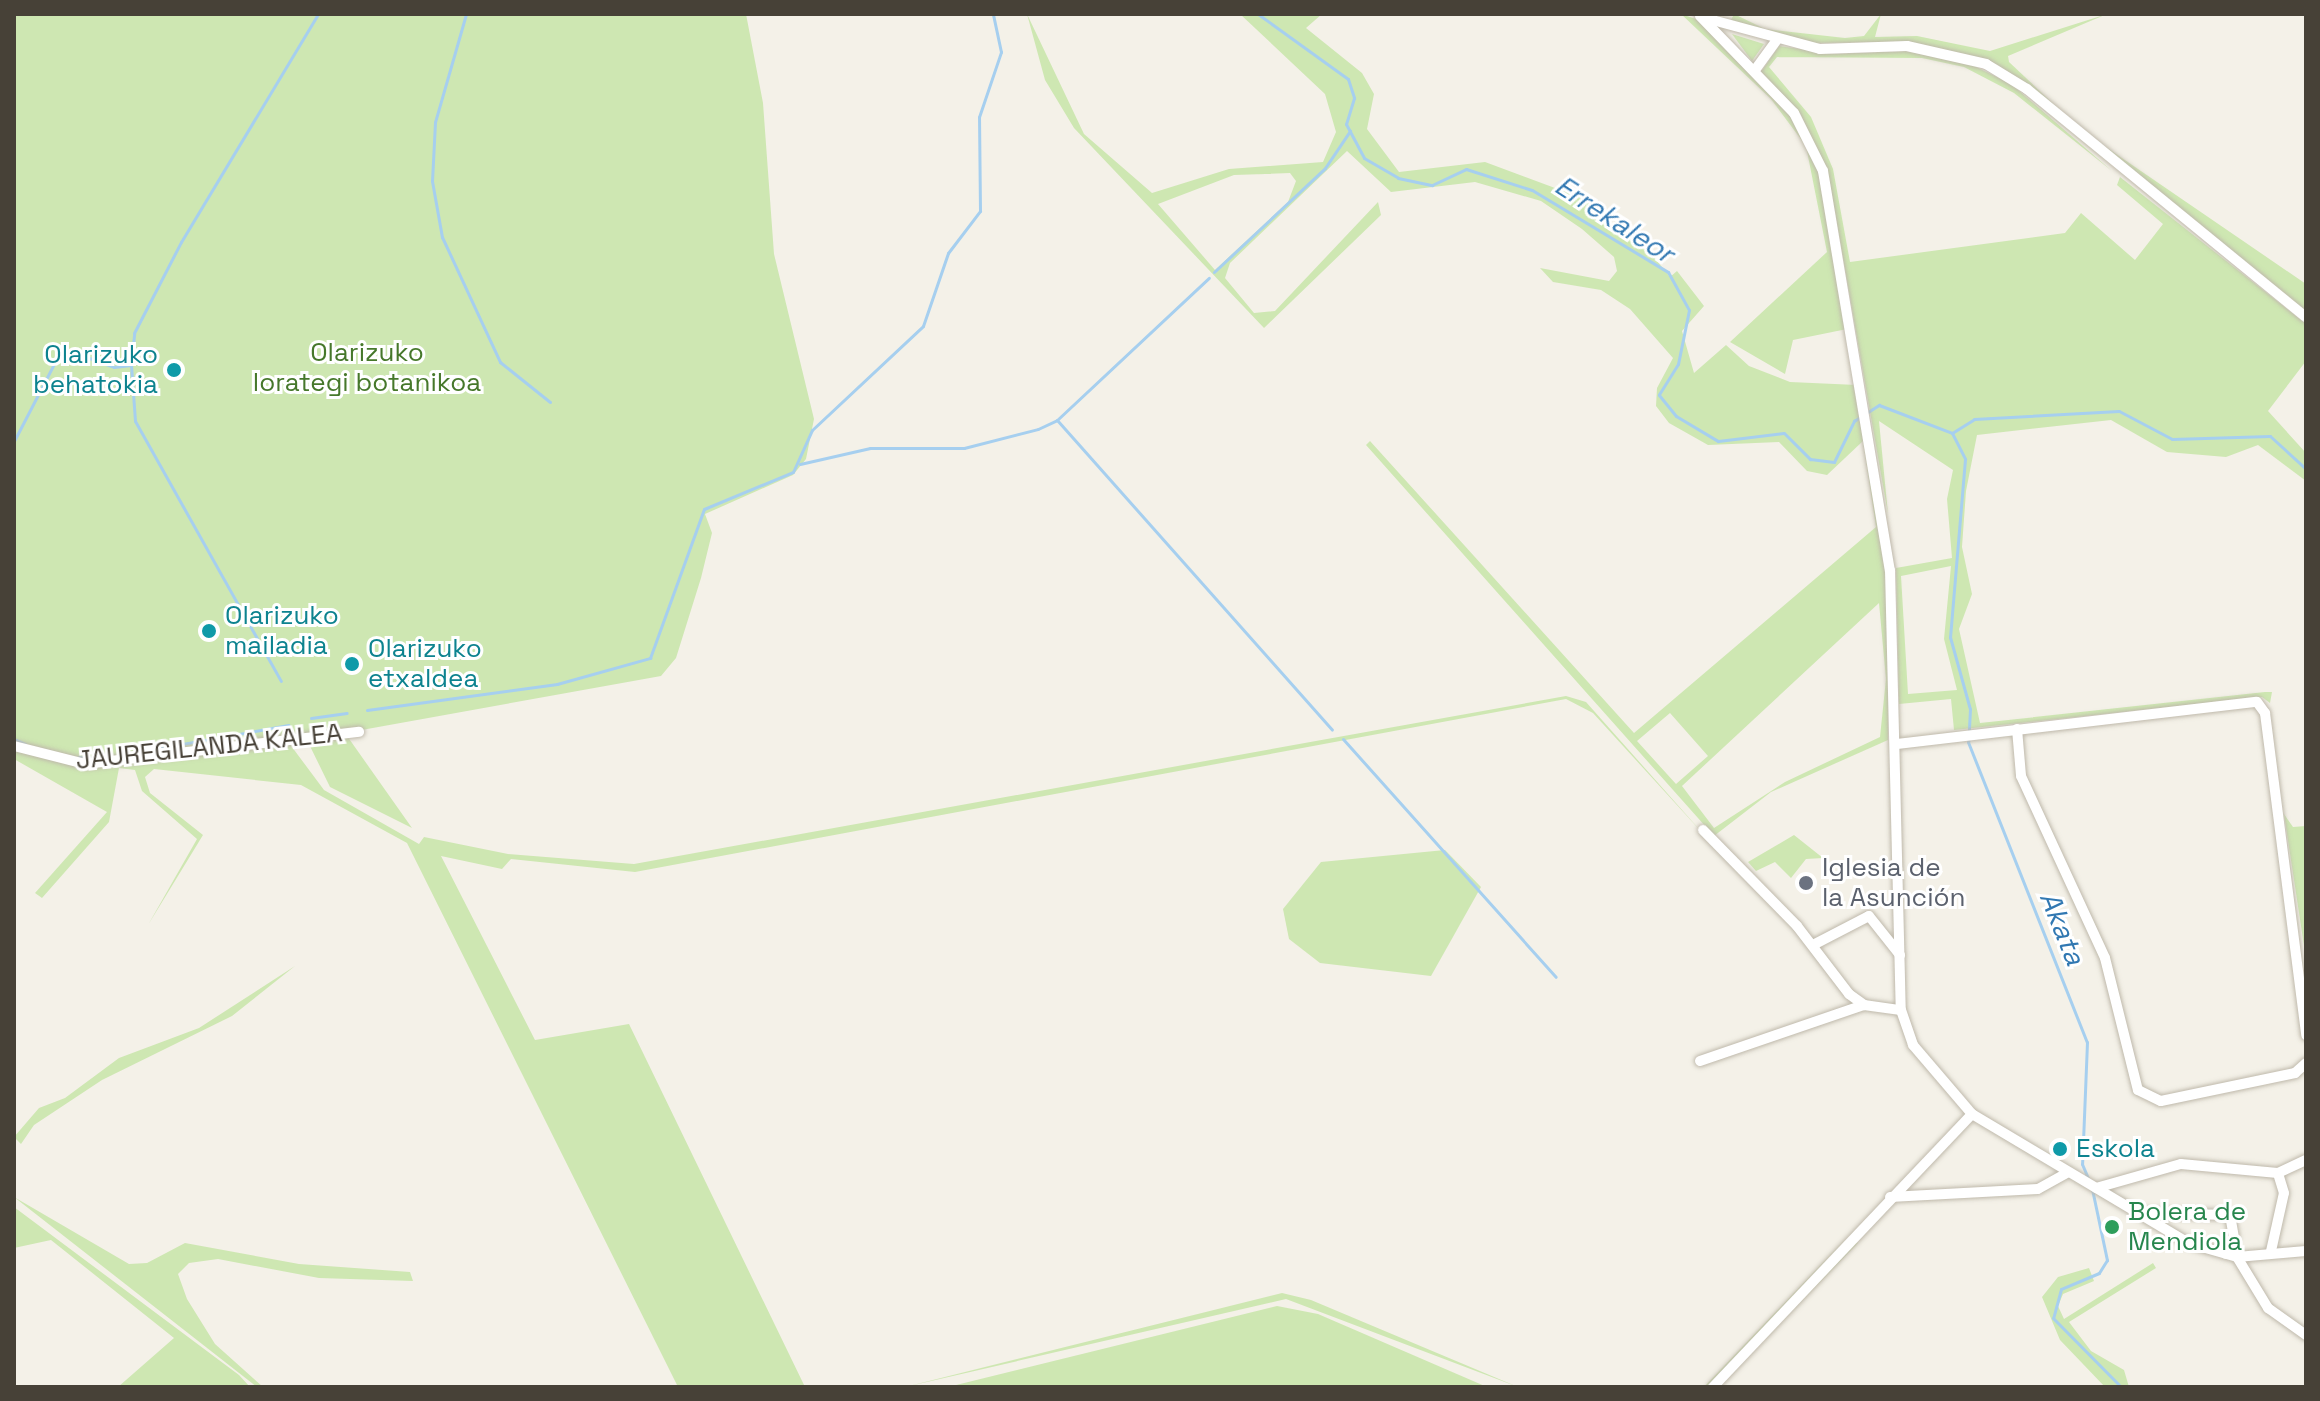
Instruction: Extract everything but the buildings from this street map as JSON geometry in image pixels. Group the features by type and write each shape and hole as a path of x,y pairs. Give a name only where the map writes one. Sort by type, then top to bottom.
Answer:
{"street":[{"path":"1698,15 1776,41 1957,53 2007,74 2306,317"},
{"path":"1698,15 1794,113 1820,161 1869,423 1890,570 1896,700 1901,1010 1913,1045 1972,1114 2188,1243 2237,1257 2271,1251 2306,1251"},
{"path":"1755,70 1776,41"},
{"path":"1897,744 2257,702 2265,713 2306,1035"},
{"path":"2017,729 2021,776 2105,958 2138,1090 2161,1101 2295,1073 2306,1063"},
{"name":"JAUREGILANDA KALEA","path":"14,746 85,764 359,732"},
{"path":"1703,830 1813,945 1864,1005"},
{"path":"1813,945 1869,916 1879,920 1901,957"},
{"path":"1700,1061 1864,1005 1901,1010"},
{"path":"1713,1387 1972,1114"},
{"path":"2096,1188 2181,1164 2278,1173 2306,1160"},
{"path":"1890,1197 2038,1189 2067,1173"},
{"path":"2271,1251 2284,1193 2278,1173"},
{"path":"2139,1213 2230,1215 2234,1238 2225,1254"},
{"path":"2237,1257 2268,1308 2306,1335"}],"green space":[{"name":"Olarizuko lorategi botanikoa","path":"14,14 746,14 763,103 774,254 814,419 806,459 793,475 705,514 712,533 701,578 676,658 661,676 345,733 412,828 330,787 307,740 289,743 324,790 419,844 424,837 508,854 634,864 1566,696 1586,702 1707,838 1593,713 1566,699 635,872 511,859 502,869 441,856 535,1040 629,1024 805,1387 678,1387 407,843 301,785 154,769 145,777 150,793 203,835 148,925 197,839 142,791 135,770 119,768 109,822 42,898 35,893 107,812 14,759"},
{"path":"1027,14 1084,134 1152,193 1229,169 1323,162 1336,132 1325,94 1240,14 1322,14 1306,28 1362,73 1374,94 1367,129 1399,172 1485,162 1590,201 1621,233 1636,235 1670,277 1677,271 1704,306 1682,331 1694,373 1726,345 1749,366 1790,382 1857,385 1889,595 1888,740 1771,792 1714,836 1366,445 1370,441 1634,733 1876,527 1863,441 1827,475 1807,471 1779,442 1708,445 1669,423 1656,406 1657,388 1673,358 1630,309 1601,290 1553,282 1540,268 1609,281 1617,271 1614,257 1582,229 1541,201 1475,182 1391,192 1347,151 1230,263 1225,278 1254,313 1275,311 1378,202 1381,215 1264,328 1074,128 1045,80","holes":["1290,173 1296,181 1288,202 1215,270 1158,204 1234,175","1879,603 1886,679 1880,737 1785,782 1714,828 1682,786","1670,713 1708,756 1676,784 1637,741"]},
{"path":"1681,14 1696,19 1791,116 1815,162 1823,189 1847,329 1793,340 1785,374 1730,342 1827,252 1806,146 1771,99"},
{"path":"1734,14 1765,29 1845,38 1864,36 1881,14 1875,37 1917,36 1990,51 2107,14 2008,56 2009,62 2081,130 2306,284 2306,312 1998,65 1911,42 1804,43 1729,24"},
{"path":"1732,34 1764,44 1752,61"},
{"path":"1779,46 1834,54 1905,51 1968,63 2011,84 2112,171 2014,93 1964,67 1922,58 1777,57 1769,67 1811,117 1833,169 1850,262 2065,233 2081,213 2135,260 2163,224 2117,185 2120,177 2306,324 2306,361 2268,411 2306,453 2306,481 2258,445 2226,457 2167,452 2111,420 1977,435 1966,491 1962,547 1972,594 1959,629 1980,723 2265,692 2272,692 2270,703 2262,697 1954,730 1951,699 1899,704 1896,568 1952,558 1947,499 1953,470 1879,421 1888,514 1829,178 1800,113 1761,72","holes":["1951,566 1944,639 1957,690 1908,694 1901,576"]},
{"path":"2284,814 2293,827 2306,826 2306,959"},
{"path":"1794,835 1823,858 1806,859 1791,878 1775,862 1756,871 1748,862"},
{"path":"1445,850 1481,887 1431,976 1320,963 1289,939 1283,909 1321,862"},
{"path":"295,966 232,1016 102,1080 34,1125 21,1144 14,1137 39,1108 65,1098 119,1058 199,1028"},
{"path":"14,1197 129,1264 147,1263 185,1243 299,1264 410,1272 413,1281 319,1278 218,1259 189,1263 178,1274 187,1299 215,1344 263,1387 257,1387"},
{"path":"14,1207 239,1375 250,1387 118,1387 174,1338 51,1240 14,1248"},
{"path":"1849,1235 1708,1387 1704,1387 1793,1294"},
{"path":"1855,1241 1858,1243 1718,1387"},
{"path":"2153,1263 2156,1268 2069,1322 2091,1351 2124,1370 2129,1387 2105,1387 2060,1340 2042,1297 2058,1277 2089,1268 2094,1281 2063,1294 2058,1306 2064,1319"},
{"path":"1282,1293 1311,1300 1518,1387 1286,1299 905,1387"},
{"path":"1277,1306 1318,1314 1487,1387 948,1387"}],"waterway":[{"path":"131,364 134,333 181,242 318,14"},
{"path":"466,14 435,122 432,181 442,237 500,362 550,402"},
{"path":"367,710 557,684 650,658 704,509 793,472 812,430 923,326 948,253 980,211 979,117 1001,52 993,14"},
{"name":"Errekaleor","path":"1258,14 1348,79 1354,98 1346,124 1364,158 1398,178 1432,185 1466,169 1532,190 1668,272 1689,310 1678,364 1659,395 1676,416 1718,441 1784,433 1810,459 1834,462 1854,421 1879,405 1952,433 1974,419 2119,411 2172,439 2270,436 2306,469"},
{"path":"1214,272 1325,168 1350,131"},
{"path":"800,464 870,448 964,448 1038,429 1057,420 1209,278"},
{"path":"14,441 57,358 70,351 114,367 131,365 135,421 281,681"},
{"path":"1057,420 1332,730"},
{"name":"Akata","path":"1952,433 1965,459 1950,637 1970,709 1968,742 2087,1042 2082,1164 2088,1178"},
{"path":"311,718 347,713"},
{"path":"126,754 288,725"},
{"path":"14,739 25,744"},
{"path":"1343,739 1556,977"},
{"path":"79,757 95,758"},
{"name":"Akata","path":"2092,1189 2107,1260 2099,1273 2061,1289 2053,1318 2121,1387"}],"place":[{"name":"Olarizuko behatokia","path":"174,370"},
{"name":"Olarizuko mailadia","path":"209,631"},
{"name":"Olarizuko etxaldea","path":"352,664"},
{"name":"Iglesia de la Asunción","path":"1806,883"},
{"name":"Eskola","path":"2060,1149"},
{"name":"Bolera de Mendiola","path":"2112,1227"}]}
